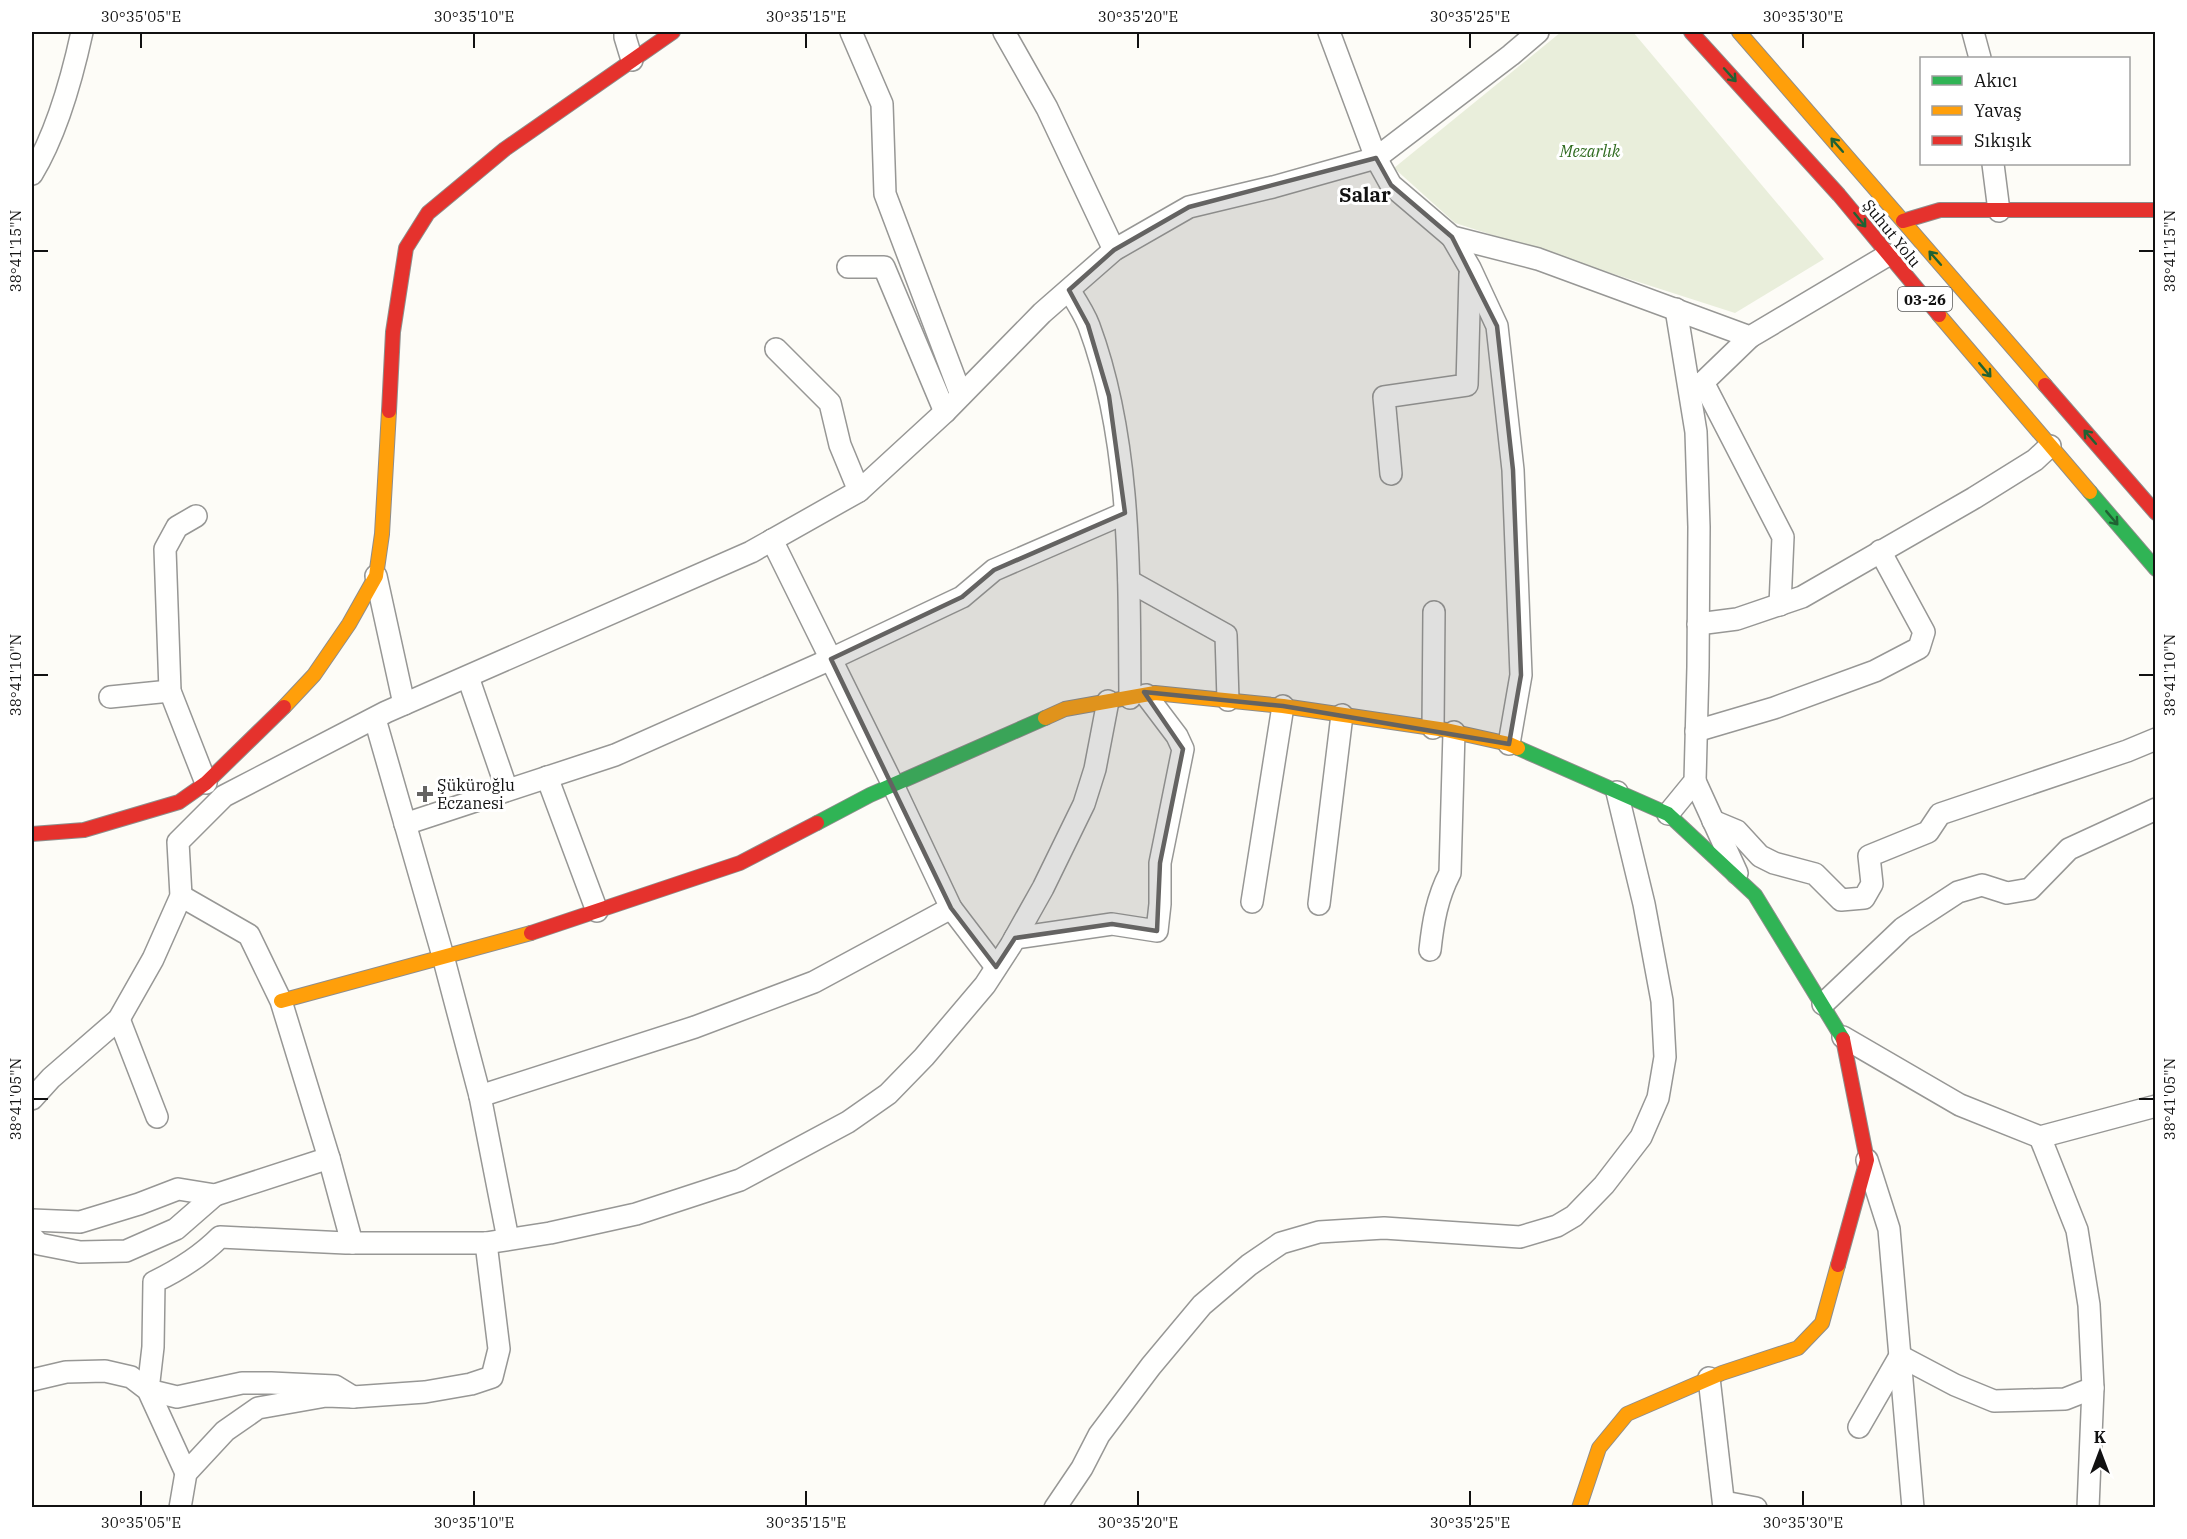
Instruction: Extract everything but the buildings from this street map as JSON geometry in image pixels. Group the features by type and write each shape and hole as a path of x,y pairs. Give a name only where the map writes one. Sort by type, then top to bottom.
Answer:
{"street":[{"path":"32,174 43,155 64,97 82,32"},
{"path":"625,32 632,60"},
{"path":"404,704 376,576 382,534 393,332 406,248 428,213 505,149 674,32"},
{"path":"851,32 882,104 885,194 961,395"},
{"path":"1004,32 1047,108 1114,250"},
{"path":"1329,32 1376,158 1390,185 1452,237 1470,268 1497,326 1514,470 1521,675 1509,744"},
{"path":"32,1099 51,1078 119,1019 153,959 181,896 178,842 224,796 404,704 751,552 859,491 945,412 1042,314 1114,250 1189,207 1273,187 1376,158 1538,32"},
{"name":"Şuhut Yolu","path":"1691,32 1839,195 2156,569"},
{"name":"Şuhut Yolu","path":"1739,32 2156,513"},
{"path":"1973,32 1980,57"},
{"path":"1993,165 1999,211"},
{"path":"1903,221 1940,210 2156,210"},
{"path":"1452,237 1538,258 1750,337"},
{"path":"1740,880 1695,781 1699,527 1697,388 1750,337 1888,255"},
{"path":"848,267 884,267 945,412"},
{"path":"1391,474 1384,397 1467,385 1470,268"},
{"path":"1015,938 1112,924 1157,931 1160,904 1160,862 1183,749 1177,736 1138,696 1119,445 1109,396 1088,325 1069,290"},
{"path":"1676,309 1697,388 1783,537 1779,605"},
{"path":"776,349 830,403 840,445 859,491"},
{"path":"1698,624 1737,619 1803,597 1974,498 2035,460 2050,446"},
{"path":"405,824 615,754 831,659 962,597 994,570 1125,513"},
{"path":"196,516 177,527 165,549 170,691 206,783"},
{"path":"772,540 951,908 996,967"},
{"path":"1696,731 1774,708 1875,672 1919,648 1924,632 1880,551"},
{"path":"32,834 84,830 178,802 206,783 270,722 314,675 349,624 376,576"},
{"path":"1129,580 1226,635 1228,700"},
{"path":"1433,728 1434,612"},
{"path":"468,677 507,790"},
{"path":"110,698 170,691"},
{"path":"281,1001 540,930 740,863 893,785 1065,709 1155,693 1342,714 1433,728 1509,744 1668,814 1755,895 1843,1036 1867,1160 1889,1229 1913,1508"},
{"path":"186,1473 148,1390 153,1347 154,1282 182,1268 220,1237 352,1243 486,1243 550,1233 636,1214 740,1180 848,1122 888,1094 924,1057 985,985 1015,938 1043,888 1084,804 1095,769 1108,701"},
{"path":"1252,902 1283,706"},
{"path":"1319,904 1342,714"},
{"path":"375,719 443,956 480,1096 507,1239"},
{"path":"1430,950 1434,917 1441,891 1450,873 1454,732"},
{"path":"1713,821 1737,831 1760,856 1774,863 1815,874 1840,900 1864,898 1872,884 1869,856 1928,832 1940,814 2127,751 2156,738"},
{"path":"548,777 597,911"},
{"path":"1668,814 1695,781"},
{"path":"1055,1508 1082,1467 1099,1435 1150,1366 1202,1305 1249,1265 1281,1243 1319,1232 1384,1228 1520,1237 1557,1226 1574,1216 1604,1185 1641,1137 1658,1098 1665,1057 1662,1001 1644,904 1617,792"},
{"path":"1823,1004 1903,928 1958,892 1982,885 2007,893 2030,889 2069,849 2156,809"},
{"path":"181,896 249,935 281,1001 329,1158 352,1243"},
{"path":"480,1096 695,1027 814,982 951,908"},
{"path":"119,1019 157,1116"},
{"path":"1843,1036 1960,1105 2040,1137 2156,1106"},
{"path":"2040,1137 2077,1230 2089,1305 2093,1388 2088,1508"},
{"path":"32,1237 39,1244 80,1252 126,1251 176,1229 215,1195 329,1158"},
{"path":"1579,1508 1599,1448 1627,1414 1709,1378 1798,1348 1822,1323 1867,1160"},
{"path":"32,1220 80,1221 139,1204 178,1189 215,1195"},
{"path":"180,1508 186,1473 225,1431 258,1408 326,1396 353,1397 425,1392 471,1384 492,1377 499,1349 486,1243"},
{"path":"1900,1356 1955,1385 1994,1401 2065,1399 2093,1388"},
{"path":"1859,1427 1900,1356"},
{"path":"32,1380 66,1372 105,1371 131,1377 148,1390 177,1397 242,1383 271,1383 336,1386 353,1397"},
{"path":"1709,1378 1724,1505 1756,1508"}],"highlighted area":[{"path":"1376,158 1391,185 1452,237 1497,326 1513,470 1521,675 1509,744 1283,706 1144,692 1183,749 1160,863 1157,931 1112,924 1015,938 996,967 951,908 831,659 962,597 994,570 1125,513 1109,396 1088,325 1069,290 1114,250 1189,207"}],"green space":[{"name":"Mezarlık","path":"1561,32 1633,32 1824,259 1735,313 1455,223 1394,168"}],"traffic: fast":[{"path":"2090,492 2156,569"},
{"path":"817,823 870,795 1045,718"},
{"path":"1518,748 1668,814 1755,895 1843,1039"}],"traffic: slow":[{"path":"1739,32 2045,385"},
{"path":"1939,315 2090,492"},
{"path":"284,707 314,675 349,624 376,576 382,534 389,411"},
{"path":"1045,718 1065,709 1155,693 1283,706 1446,730 1518,748"},
{"path":"281,1001 531,933"},
{"path":"1579,1508 1599,1448 1627,1414 1722,1373 1798,1348 1822,1323 1838,1265"}],"traffic: jam":[{"path":"389,411 393,332 406,248 428,213 505,149 673,32"},
{"path":"1691,32 1839,195 1939,315"},
{"path":"1903,221 1940,210 2156,210"},
{"path":"2045,385 2156,513"},
{"path":"32,834 84,830 179,802 206,783 284,707"},
{"path":"531,933 740,863 817,823"},
{"path":"1838,1265 1867,1160 1843,1039"}],"place":[{"name":"Şüküroğlu Eczanesi","path":"425,794"}],"district":[{"name":"Salar","path":"1365,194"}]}
